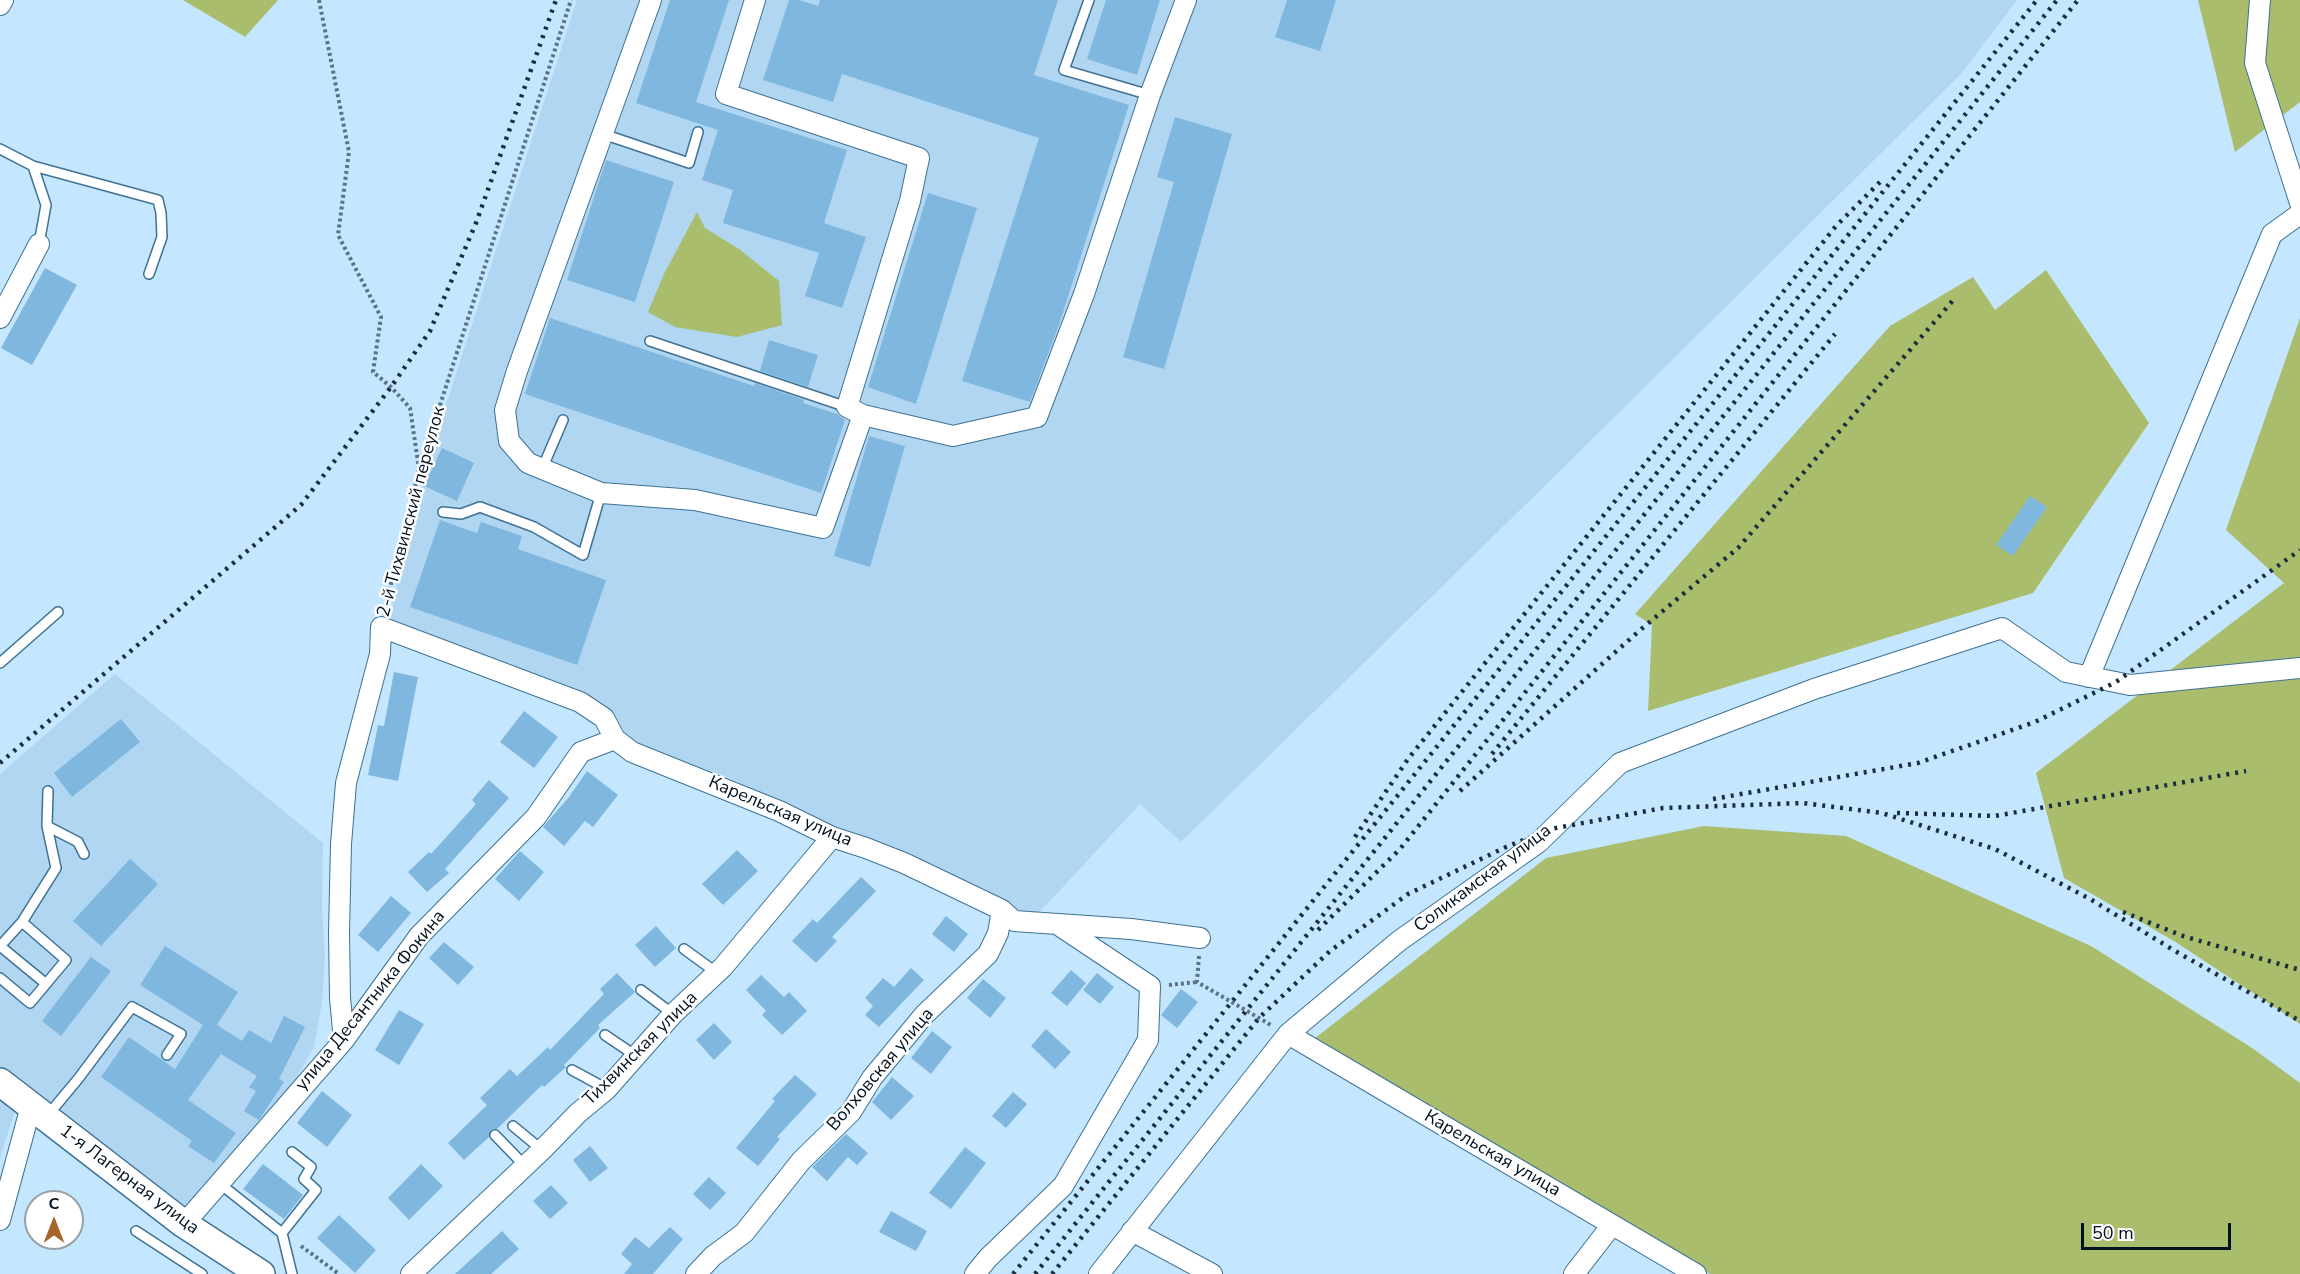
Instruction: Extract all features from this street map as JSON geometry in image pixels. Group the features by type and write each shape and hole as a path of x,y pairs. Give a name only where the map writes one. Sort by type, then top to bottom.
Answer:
{"main road":[{"name":"1-я Лагерная улица","path":"0,1082 184,1224 261,1274"}],"street":[{"path":"0,5 3,0"},
{"path":"651,0 517,371 505,410 509,441 528,463 601,493 695,500 823,528 910,201 919,158 726,94 755,0"},
{"path":"855,411 953,436 1037,417 1084,294 1150,95 1185,0"},
{"path":"2260,0 2254,63 2300,203"},
{"path":"2300,214 2272,234 2089,676 2130,685 2300,668"},
{"path":"0,318 39,244"},
{"name":"Карельская улица","path":"381,627 580,702 604,718 615,739 633,752 779,811 832,837 904,863 1002,910 1014,921 1131,929 1200,938"},
{"name":"2-й Тихвинский переулок","path":"344,1040 340,998 339,933 341,844 346,783 380,654 381,627"},
{"name":"Соликамская улица","path":"1099,1274 1288,1034 1399,941 1539,842 1620,763 1814,689 2001,628 2066,672 2089,676"},
{"name":"улица Десантника Фокина","path":"184,1224 344,1040 419,936 536,817 581,752 615,739"},
{"name":"Тихвинская улица","path":"411,1274 525,1167 578,1113 607,1089 673,1014 717,973 832,837"},
{"name":"Волховская улица","path":"696,1274 713,1256 744,1233 801,1161 851,1112 872,1078 924,1015 988,954 998,933 1002,910"},
{"path":"975,1274 987,1258 1063,1186 1148,1040 1150,986 1059,925"},
{"name":"Карельская улица","path":"1288,1034 1696,1274"},
{"path":"0,1220 39,1112"},
{"path":"1574,1274 1612,1225"},
{"path":"1132,1231 1212,1274"}],"lane":[{"path":"1089,0 1064,70 1150,95"},
{"path":"603,134 689,163 698,132"},
{"path":"0,149 33,166 158,200 162,237 149,274"},
{"path":"33,166 46,205 39,244"},
{"path":"650,342 855,411"},
{"path":"542,469 563,420"},
{"path":"443,512 462,514 480,507 534,527 583,555 601,493"},
{"path":"0,663 58,612"},
{"path":"45,983 1,946 22,922 56,868 47,826 48,790"},
{"path":"47,826 78,842 84,854"},
{"path":"0,978 30,1002 66,960 22,922"},
{"path":"684,948 717,973"},
{"path":"641,990 673,1014"},
{"path":"39,1112 78,1079 132,1007 181,1034 167,1055"},
{"path":"605,1035 636,1056"},
{"path":"572,1070 607,1089"},
{"path":"513,1126 542,1150"},
{"path":"495,1135 525,1167"},
{"path":"282,1233 316,1190 304,1179 311,1167 292,1152"},
{"path":"219,1183 282,1233 292,1274"},
{"path":"136,1231 202,1274"}],"path":[{"path":"319,0 349,152 338,234 381,317 373,372 391,387 410,408 419,470"},
{"name":"2-й Тихвинский переулок","path":"381,627 419,470 571,0"},
{"path":"1197,982 1200,938"},
{"path":"1150,986 1197,982 1288,1034"},
{"path":"282,1233 339,1274"}],"shaded area":[{"path":"577,0 2017,0 1961,74 1181,842 1140,804 1035,917 1007,911 729,778 606,734 575,698 389,622 400,569 434,442"},
{"path":"115,674 323,843 322,908 325,958 322,1003 314,1047 292,1086 190,1211 0,1070 0,774"},
{"path":"0,1097 15,1110 0,1159"}],"green space":[{"path":"183,0 278,0 245,37"},
{"path":"2198,0 2300,0 2300,102 2235,152"},
{"path":"697,212 705,228 739,249 779,281 782,325 737,337 675,327 648,312 664,274"},
{"path":"2046,270 2149,423 2033,593 1648,711 1652,625 1635,614 1890,326 1973,277 1995,310"},
{"path":"2300,318 2300,1024 2174,941 2064,878 2036,773 2284,583 2226,530"},
{"path":"1704,826 1846,836 2091,946 2252,1048 2300,1083 2300,1274 1710,1274 1310,1042 1546,858"}],"building":[{"path":"670,0 729,0 696,102 847,150 824,223 866,237 842,308 805,296 819,253 723,223 733,190 702,180 718,130 636,103"},
{"path":"789,0 799,0 818,6 820,0 1058,0 1034,75 1129,105 1059,325 1030,402 962,381 1039,138 842,74 833,102 763,80"},
{"path":"1106,0 1160,0 1137,75 1087,59"},
{"path":"1287,0 1336,0 1320,51 1275,37"},
{"path":"1175,117 1232,134 1164,369 1123,357 1174,182 1157,177"},
{"path":"606,160 674,182 635,302 567,280"},
{"path":"928,193 977,208 916,404 868,387"},
{"path":"45,268 77,285 32,365 1,348"},
{"path":"550,318 754,386 755,383 837,414 845,420 821,493 525,394"},
{"path":"769,340 818,355 808,387 760,371"},
{"path":"869,436 905,446 870,567 834,556"},
{"path":"442,448 474,463 457,501 424,486"},
{"path":"2030,496 2047,507 2013,556 1996,545"},
{"path":"440,520 477,533 481,522 522,536 518,549 606,580 577,665 410,607"},
{"path":"394,672 418,677 398,781 368,775 378,725 384,726"},
{"path":"524,711 558,737 534,768 500,742"},
{"path":"121,719 140,742 72,797 54,773"},
{"path":"587,771 618,795 593,827 585,821 564,846 543,827 569,797"},
{"path":"489,780 509,798 445,869 449,873 427,892 408,872 429,852 431,854 476,804 472,800"},
{"path":"737,850 758,871 723,905 702,884"},
{"path":"520,851 544,872 519,901 495,879"},
{"path":"130,859 158,884 101,946 73,921"},
{"path":"861,877 876,891 832,937 837,941 816,963 792,941 813,919 817,923"},
{"path":"391,896 411,913 378,952 358,935"},
{"path":"946,916 968,934 954,952 932,934"},
{"path":"656,926 676,948 655,967 635,945"},
{"path":"444,942 474,967 458,985 429,958"},
{"path":"165,946 238,992 217,1025 242,1041 249,1030 271,1043 284,1016 305,1027 279,1079 284,1082 259,1120 244,1111 256,1091 249,1087 257,1076 221,1054 188,1100 236,1133 214,1163 188,1146 192,1141 101,1077 129,1037 175,1069 203,1025 140,985"},
{"path":"91,957 111,971 61,1036 42,1021"},
{"path":"911,968 924,980 879,1027 865,1015 873,1006 865,998 883,978 894,987"},
{"path":"1071,970 1086,983 1067,1006 1051,993"},
{"path":"617,973 635,992 598,1025 600,1028 564,1065 566,1067 544,1087 542,1085 497,1129 491,1130 489,1137 464,1160 448,1143 487,1105 480,1098 510,1069 517,1076 548,1047 550,1050 604,994 600,989"},
{"path":"1097,973 1114,987 1100,1004 1083,990"},
{"path":"761,975 784,997 789,992 807,1011 782,1035 762,1015 766,1011 746,990"},
{"path":"983,979 1006,998 990,1018 967,998"},
{"path":"1181,989 1198,1002 1177,1028 1161,1015"},
{"path":"399,1010 424,1024 399,1065 375,1050"},
{"path":"714,1023 732,1042 714,1060 696,1040"},
{"path":"1046,1029 1071,1052 1055,1069 1031,1046"},
{"path":"932,1031 952,1047 931,1074 911,1058"},
{"path":"795,1075 817,1094 777,1137 780,1139 758,1166 736,1148 775,1101 772,1099"},
{"path":"892,1077 914,1096 891,1120 872,1102"},
{"path":"322,1091 352,1115 327,1147 297,1123"},
{"path":"1013,1092 1027,1104 1006,1128 992,1116"},
{"path":"846,1134 868,1153 857,1165 848,1157 827,1181 812,1167"},
{"path":"590,1146 608,1168 590,1182 573,1160"},
{"path":"965,1147 986,1163 951,1209 929,1193"},
{"path":"263,1164 303,1195 284,1219 243,1189"},
{"path":"421,1164 443,1186 409,1220 388,1198"},
{"path":"709,1177 726,1193 710,1210 693,1194"},
{"path":"551,1185 568,1203 550,1219 533,1201"},
{"path":"891,1211 927,1231 916,1251 879,1232"},
{"path":"339,1215 376,1250 355,1273 317,1238"},
{"path":"670,1227 683,1239 653,1274 624,1274 632,1264 621,1254 635,1237 649,1248"},
{"path":"502,1231 519,1249 491,1274 455,1274"}],"railway":[{"path":"0,763 301,505 391,387 430,331 476,223 556,0"},
{"path":"1013,1274 2037,0"},
{"path":"1035,1274 2057,0"},
{"path":"1318,930 1400,849 2078,0"},
{"path":"1355,837 1408,759 1836,226 1880,182"},
{"path":"1460,791 1639,631 1738,548 1956,297"},
{"path":"1492,754 1835,334"},
{"path":"1713,799 1918,763 2035,722 2116,682 2300,550"},
{"path":"1897,813 1995,816 2246,771"},
{"path":"1052,1274 1259,1018 1330,951 1408,894 1506,847 1551,829 1663,808 1803,803 1882,813 1995,849 2090,899 2175,951 2300,1021"},
{"path":"2123,912 2183,936 2300,970"}]}
